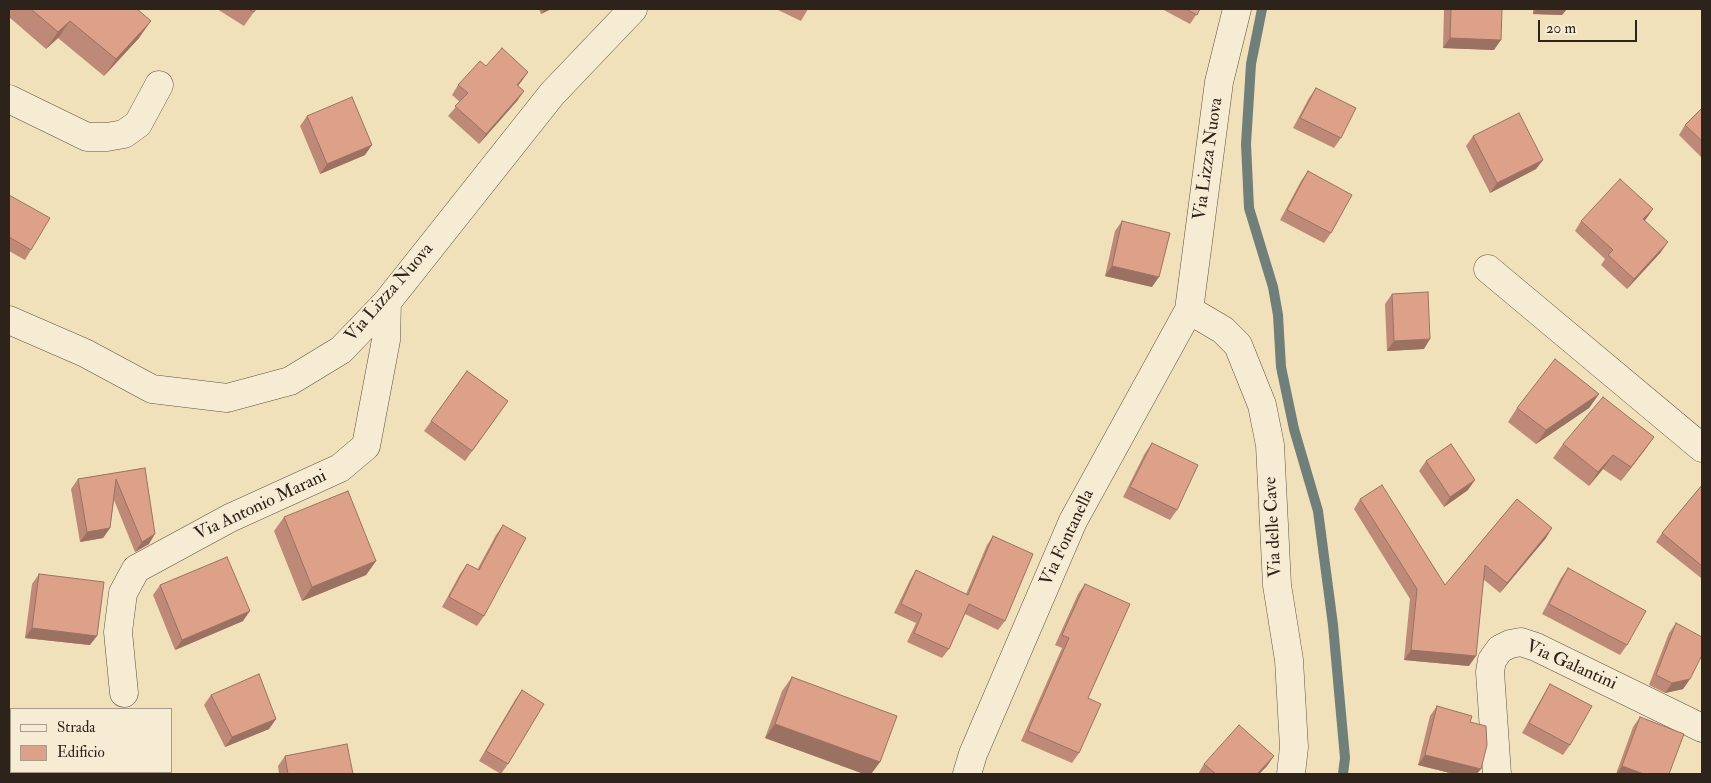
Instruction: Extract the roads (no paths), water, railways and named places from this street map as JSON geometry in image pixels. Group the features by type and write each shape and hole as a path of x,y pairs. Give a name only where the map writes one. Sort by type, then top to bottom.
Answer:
{"street":[{"name":"Via Lizza Nuova","path":"9,320 85,353 152,388 227,398 290,381 341,350 388,302 552,94 633,9"},
{"name":"Via Lizza Nuova","path":"1189,310 1220,82 1236,9"},
{"path":"9,100 87,137 107,137 124,134 138,124 159,85"},
{"path":"1488,269 1702,448"},
{"name":"Via Antonio Marani","path":"124,693 118,632 123,592 136,569 230,518 340,468 366,446 386,340 388,302"},
{"name":"Via Fontanella","path":"967,774 973,754 1073,520 1189,310"},
{"name":"Via delle Cave","path":"1189,310 1223,330 1238,345 1262,405 1270,445 1278,585 1289,660 1294,747 1291,774"},
{"name":"Via Galantini","path":"1496,774 1490,672 1492,660 1500,649 1510,644 1521,642 1536,647 1702,728"}],"waterway":[{"path":"1262,9 1251,64 1246,144 1249,208 1273,287 1278,315 1281,367 1294,429 1318,511 1333,625 1345,758 1343,774"}]}
